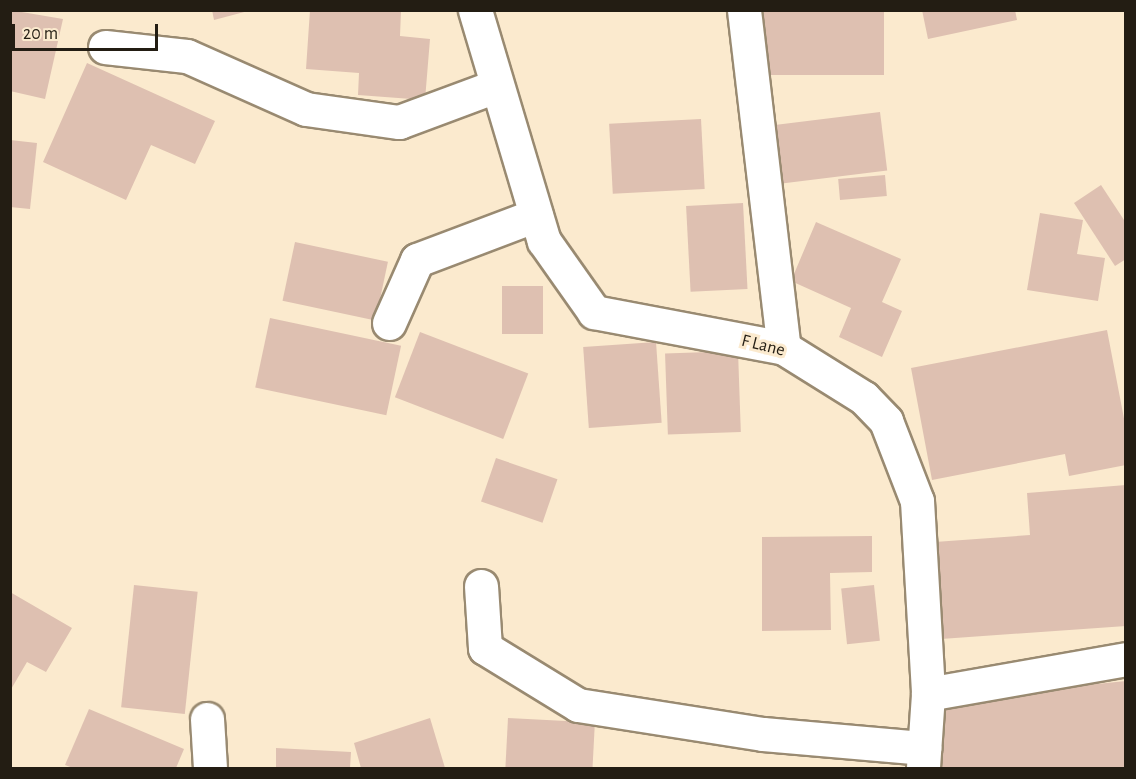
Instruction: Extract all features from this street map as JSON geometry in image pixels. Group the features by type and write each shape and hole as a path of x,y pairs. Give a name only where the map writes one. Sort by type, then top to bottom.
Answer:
{"street":[{"name":"F Lane","path":"475,10 544,241 594,312 784,348 864,398 886,421 917,501 928,694 924,758"},
{"path":"744,10 784,348"},
{"path":"105,47 187,56 306,109 399,122 496,86"},
{"path":"389,323 417,260 536,215"},
{"path":"481,586 485,648 578,705 924,758"},
{"path":"928,694 1125,659"},
{"path":"207,718 210,768"}],"building":[{"path":"10,10 63,19 45,99 10,91"},
{"path":"212,10 248,10 248,11 214,20"},
{"path":"310,10 401,11 400,36 430,39 425,100 358,95 359,73 306,69"},
{"path":"764,10 884,10 884,75 764,75"},
{"path":"922,10 1015,10 1017,20 928,39"},
{"path":"87,63 215,121 195,164 151,145 126,200 43,162"},
{"path":"880,112 887,171 782,183 775,125"},
{"path":"701,119 705,189 613,194 609,124"},
{"path":"10,140 37,143 30,209 10,207"},
{"path":"885,175 887,196 840,200 838,179"},
{"path":"1101,185 1126,223 1126,259 1115,266 1074,203"},
{"path":"743,203 748,289 691,292 686,206"},
{"path":"1040,213 1083,220 1077,254 1105,258 1098,301 1027,290"},
{"path":"816,222 901,259 882,302 902,311 882,357 839,337 851,308 791,281"},
{"path":"295,242 388,262 375,320 283,301"},
{"path":"502,286 543,286 543,334 502,334"},
{"path":"270,318 401,346 386,415 255,387"},
{"path":"1107,330 1126,429 1126,465 1069,476 1065,454 932,480 911,368"},
{"path":"420,332 528,374 503,439 395,397"},
{"path":"656,342 662,423 589,428 583,347"},
{"path":"738,351 741,432 668,434 665,354"},
{"path":"496,458 557,479 542,523 481,501"},
{"path":"1126,485 1126,626 927,640 921,543 1030,535 1027,493"},
{"path":"872,536 872,572 830,573 831,630 762,631 762,537"},
{"path":"134,585 198,592 185,714 121,707"},
{"path":"874,585 880,641 847,644 841,588"},
{"path":"10,592 72,628 46,672 27,662 10,691"},
{"path":"1126,681 1126,768 938,768 932,701"},
{"path":"89,709 184,749 176,768 73,768 65,765"},
{"path":"430,718 445,768 361,768 354,743"},
{"path":"508,718 595,723 592,768 505,768"},
{"path":"276,748 351,752 350,768 276,768"}]}
